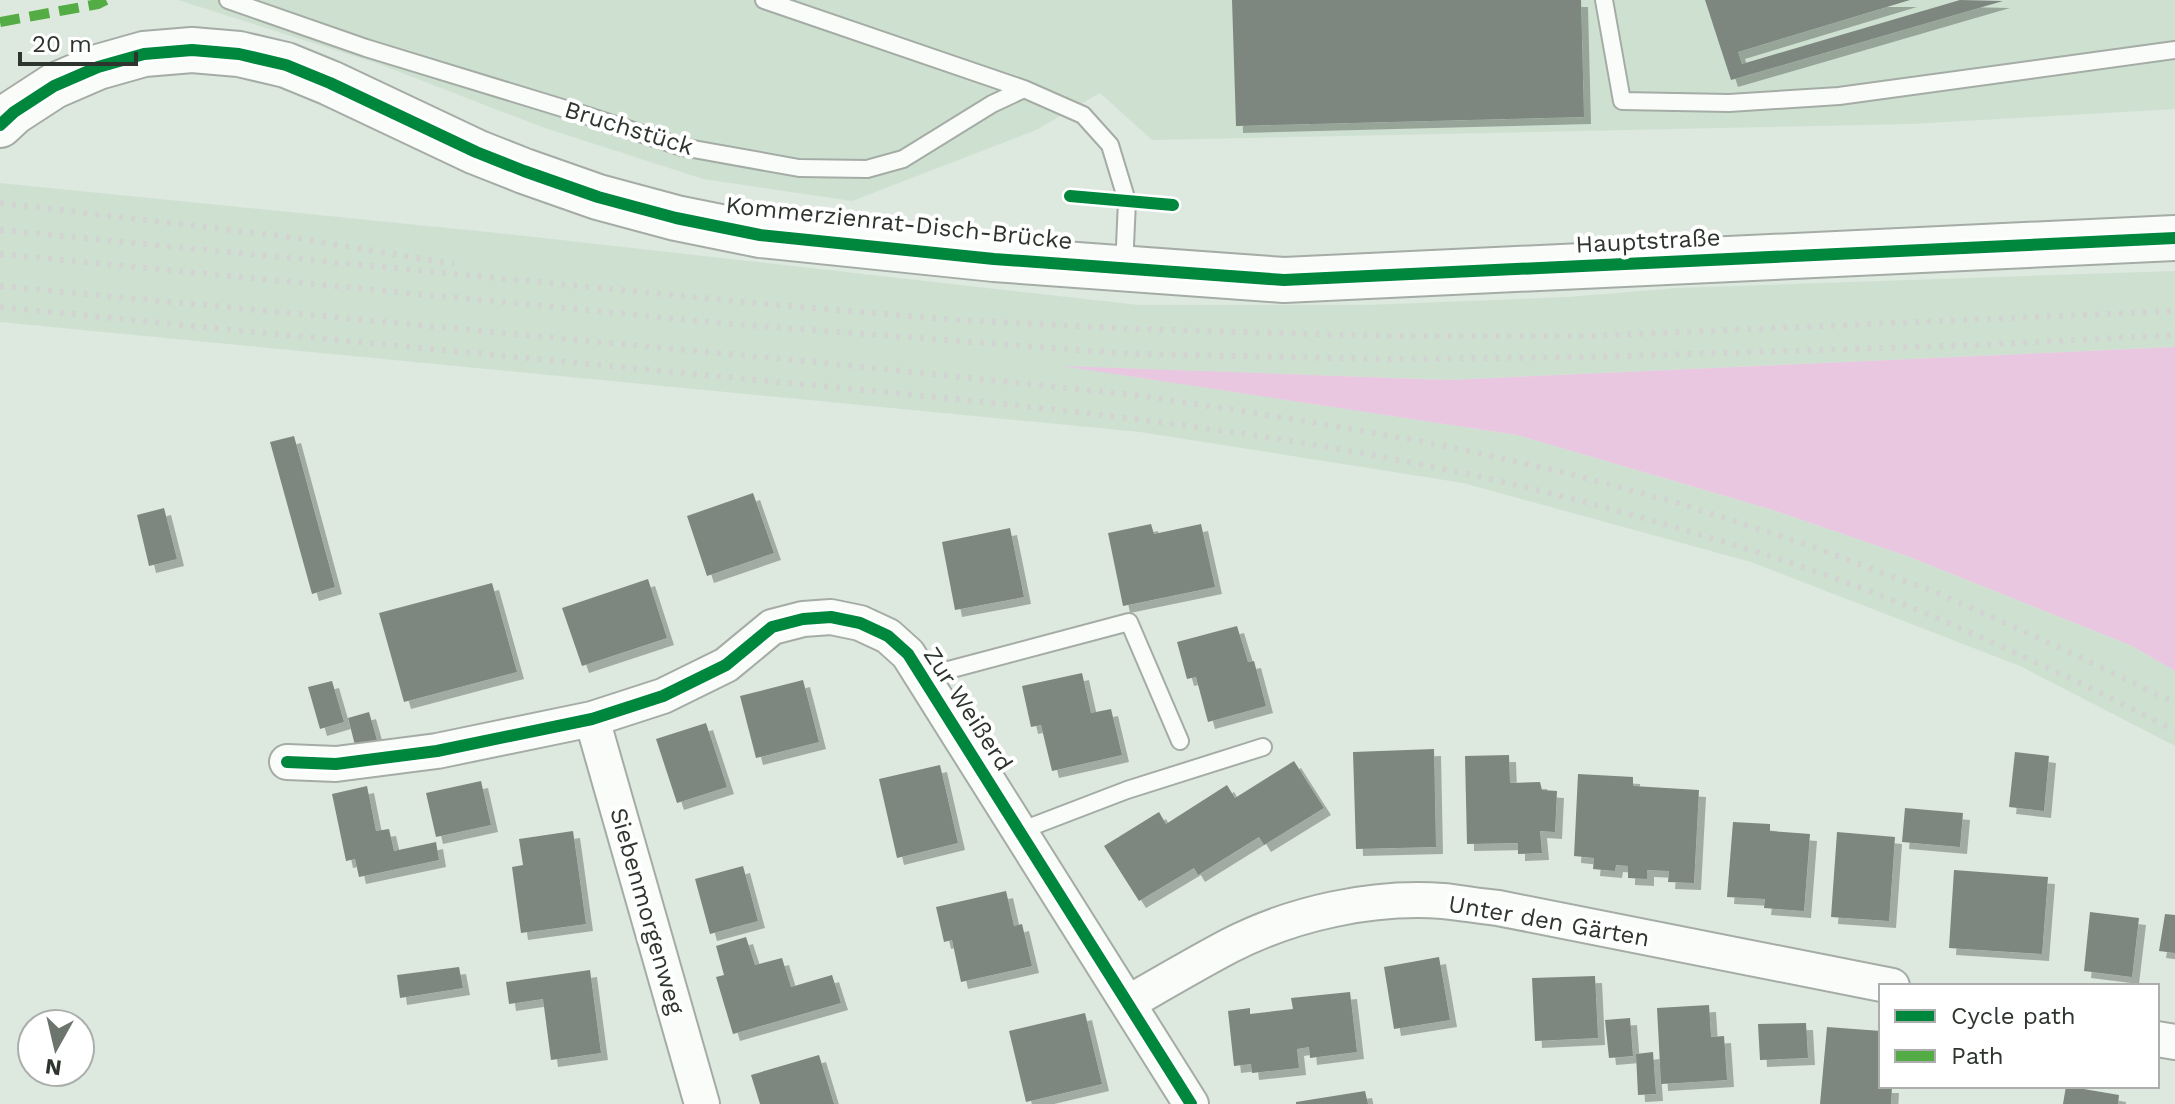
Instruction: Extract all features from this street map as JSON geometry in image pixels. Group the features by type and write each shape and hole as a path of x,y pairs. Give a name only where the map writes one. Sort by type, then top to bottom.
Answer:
{"street":[{"name":"Kommerzienrat-Disch-Brücke","path":"17,112 54,86 98,67 144,54 192,50 239,54 286,65 330,83 462,146 524,171 598,197 676,218 760,235 994,259 1124,268"},
{"name":"Hauptstraße","path":"1124,268 1284,280 2175,238"},
{"name":"Zur Weißerd","path":"287,762 336,764 437,751 592,719 663,696 726,665 772,627 803,619 831,617 860,623 888,636 908,654 1191,1104"},
{"name":"Siebenmorgenweg","path":"592,719 702,1104"},
{"name":"Unter den Gärten","path":"1128,1003 1231,945 1281,924 1334,909 1387,902 1441,901 1498,908 1882,984"}],"lane":[{"name":"Bruchstück","path":"228,0 366,48 682,147 799,168 867,169 903,159 992,104 1024,89"},
{"path":"764,0 1024,89 1083,115 1110,145 1127,201 1124,268"},
{"path":"1604,0 1622,101 1729,103 1839,96 2175,50"},
{"path":"922,677 1129,622 1180,741"},
{"path":"1020,831 1127,790 1263,747"}],"shaded area":[{"path":"178,0 2175,0 2175,109 1912,124 1152,140 1100,93 1036,130 852,201 703,179 542,127 379,64"},
{"path":"0,183 517,235 1139,305 1367,305 1568,297 1676,288 2175,271 2175,347 1448,380 1072,367 1517,435 1773,510 1907,556 2130,645 2175,671 2175,746 2020,666 1751,562 1463,483 1140,432 0,322"},
{"path":"2175,347 2175,671 2130,645 1907,556 1773,510 1517,435 1062,366 1448,380"}],"building":[{"path":"1232,0 1581,0 1584,117 1236,126"},
{"path":"1705,0 1910,0 1738,52 1742,64 1960,0 2003,1 1731,80"},
{"path":"294,436 335,587 312,594 270,442"},
{"path":"753,493 774,553 707,576 687,516"},
{"path":"164,508 177,559 149,566 137,515"},
{"path":"1151,524 1154,534 1201,524 1215,587 1123,606 1108,533"},
{"path":"1010,528 1024,597 955,610 942,542"},
{"path":"648,579 667,638 582,666 562,608"},
{"path":"492,583 517,672 404,702 379,613"},
{"path":"1237,626 1248,662 1254,661 1266,706 1208,722 1196,677 1187,679 1177,642"},
{"path":"1082,673 1091,713 1111,709 1122,755 1052,771 1041,725 1031,727 1022,686"},
{"path":"803,680 819,742 756,758 740,696"},
{"path":"332,681 344,722 320,729 308,687"},
{"path":"369,712 379,747 357,753 348,718"},
{"path":"706,723 727,787 677,803 656,739"},
{"path":"1434,749 1436,847 1356,849 1353,752"},
{"path":"2015,752 2049,756 2044,811 2009,807"},
{"path":"1509,755 1510,783 1540,782 1542,790 1557,791 1555,832 1540,831 1542,853 1518,854 1518,843 1467,844 1465,756"},
{"path":"1294,761 1324,808 1264,845 1259,837 1198,875 1194,868 1139,901 1104,846 1159,812 1166,824 1227,785 1235,798"},
{"path":"940,765 958,843 897,858 879,779"},
{"path":"1578,774 1633,777 1633,786 1699,790 1694,883 1668,882 1669,871 1647,870 1647,879 1628,878 1628,866 1616,865 1615,871 1593,869 1594,858 1574,856"},
{"path":"481,781 491,825 436,837 426,793"},
{"path":"367,786 376,831 389,829 394,851 436,842 439,860 359,877 355,859 346,861 332,794"},
{"path":"1905,808 1963,813 1960,847 1902,842"},
{"path":"1733,822 1770,824 1770,831 1810,834 1804,911 1764,908 1765,899 1727,897"},
{"path":"573,831 586,924 521,933 512,867 523,865 519,839"},
{"path":"1837,832 1895,837 1889,921 1831,917"},
{"path":"743,866 758,921 710,934 695,879"},
{"path":"1954,870 2048,877 2042,954 1949,948"},
{"path":"1006,891 1014,926 1022,924 1032,966 961,982 952,940 944,942 936,907"},
{"path":"2090,912 2139,918 2132,977 2084,971"},
{"path":"2165,914 2175,915 2175,953 2159,951"},
{"path":"746,937 755,965 782,958 791,987 832,975 841,1003 733,1034 716,977 724,975 716,946"},
{"path":"1439,957 1450,1020 1394,1029 1384,967"},
{"path":"459,967 463,988 400,998 397,975"},
{"path":"590,970 601,1053 551,1060 543,999 509,1004 506,982"},
{"path":"1595,976 1598,1038 1535,1041 1532,978"},
{"path":"1350,992 1357,1052 1310,1058 1309,1047 1297,1049 1299,1068 1252,1073 1251,1064 1234,1066 1228,1011 1250,1008 1250,1014 1293,1009 1291,998"},
{"path":"1709,1005 1711,1037 1724,1036 1727,1080 1661,1084 1657,1008"},
{"path":"1085,1013 1102,1084 1026,1102 1009,1031"},
{"path":"1630,1018 1633,1056 1609,1058 1605,1020"},
{"path":"1806,1023 1808,1058 1760,1060 1758,1024"},
{"path":"1827,1027 1879,1031 1879,1088 1892,1088 1891,1104 1820,1104"},
{"path":"1653,1052 1656,1094 1638,1095 1636,1054"},
{"path":"819,1055 834,1104 760,1104 751,1075"},
{"path":"2066,1088 2119,1095 2118,1104 2063,1104"},
{"path":"1365,1091 1368,1104 1296,1104 1296,1102"}],"railway":[{"path":"0,203 290,237 454,264"},
{"path":"0,230 776,305 957,320 1135,329 1388,336 1589,336 2175,311"},
{"path":"0,254 732,324 1133,354 1389,359 1592,357 1977,345 2175,335"},
{"path":"0,286 1144,396 1451,447 1675,502 1802,543 1935,592 2175,703"},
{"path":"0,307 1044,408 1361,453 1569,498 1707,536 1798,566 1963,629 2085,685 2175,731"}],"marked path":[{"path":"0,22 106,0"}],"cycle path":[{"path":"0,125 54,86 98,67 144,54 192,50 239,54 286,65 330,83 476,152 524,171 598,197 676,218 760,235 994,259 1284,280 2175,238"},
{"path":"1070,196 1173,205"},
{"path":"287,762 336,764 437,751 592,719 663,696 726,665 772,627 803,619 831,617 860,623 888,636 908,654 1191,1104"}]}
